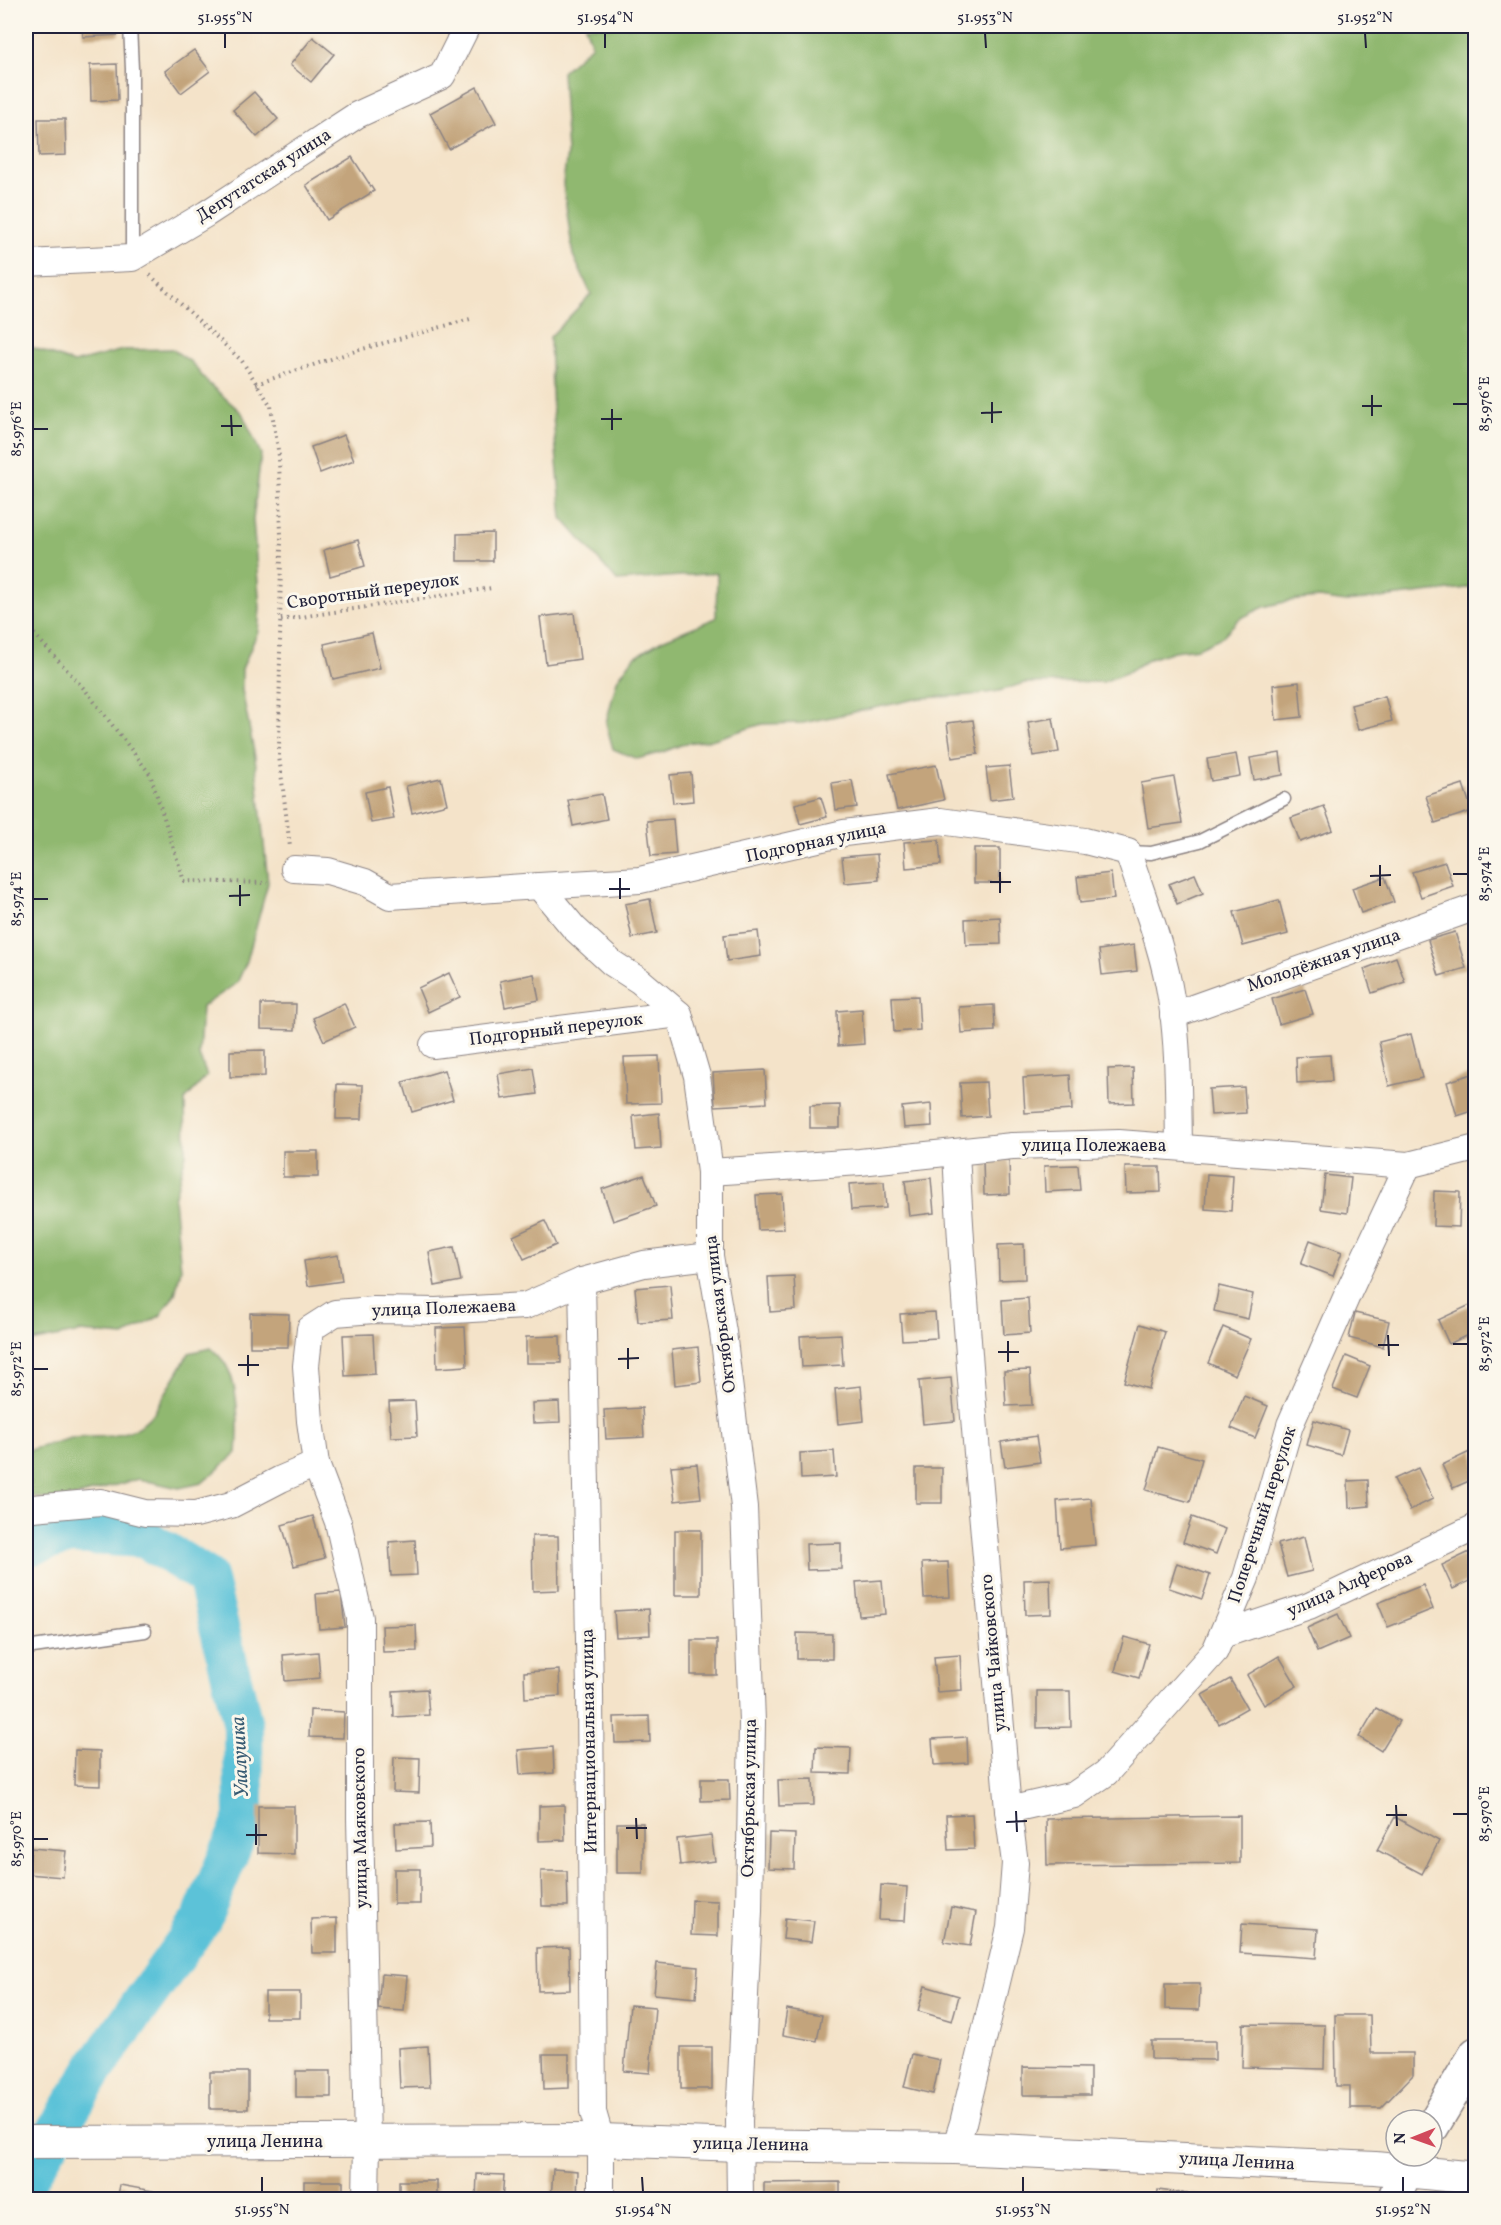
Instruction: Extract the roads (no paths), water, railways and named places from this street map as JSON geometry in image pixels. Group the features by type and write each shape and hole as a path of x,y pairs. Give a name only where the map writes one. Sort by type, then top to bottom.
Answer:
{"main road":[{"path":"1443,2108 1476,2054"}],"street":[{"name":"Депутатская улица","path":"26,263 132,258 206,214 357,115 442,76 467,26"},
{"name":"Подгорная улица","path":"539,886 640,880 844,833 940,821 1085,841 1128,852"},
{"path":"1128,852 1151,921 1171,997 1177,1056 1179,1146"},
{"path":"294,869 328,871 365,882 390,896 539,886 573,928 596,950 640,981 679,1014"},
{"name":"Молодёжная улица","path":"1173,1014 1476,907"},
{"name":"Подгорный переулок","path":"433,1045 679,1014"},
{"name":"Октябрьская улица","path":"679,1014 697,1076 710,1173 710,1256 723,1332 744,1507 751,1698 749,1911 739,2145 740,2199"},
{"name":"улица Полежаева","path":"710,1173 1012,1146 1107,1143 1179,1146 1408,1165 1476,1148"},
{"name":"улица Чайковского","path":"955,2148 1010,1928 1015,1863 1008,1810 963,1283 956,1152"},
{"name":"Поперечный переулок","path":"1008,1810 1074,1795 1106,1773 1215,1651 1246,1578 1290,1425 1408,1165"},
{"name":"улица Полежаева","path":"316,1464 306,1366 310,1329 335,1313 525,1306 582,1281 644,1264 710,1256"},
{"name":"Интернациональная улица","path":"582,1281 590,1679 593,2112 601,2140 601,2199"},
{"path":"26,1510 101,1502 145,1513 195,1514 231,1505 316,1464"},
{"name":"улица Маяковского","path":"316,1464 338,1522 360,1618 360,1819 367,2141 366,2199"},
{"name":"улица Алферова","path":"1222,1635 1309,1606 1476,1527"},
{"name":"улица Ленина","path":"26,2142 601,2140 739,2145 955,2148 1375,2168 1405,2176 1476,2178"}],"lane":[{"path":"130,26 132,258"},
{"name":"Подгорная улица","path":"1128,852 1151,853 1200,841 1284,799"},
{"path":"26,1648 146,1631"}],"waterway":[{"name":"Улалушка","path":"26,1547 71,1534 144,1538 207,1577 243,1725 244,1818 201,1920 95,2068 26,2181"}]}
